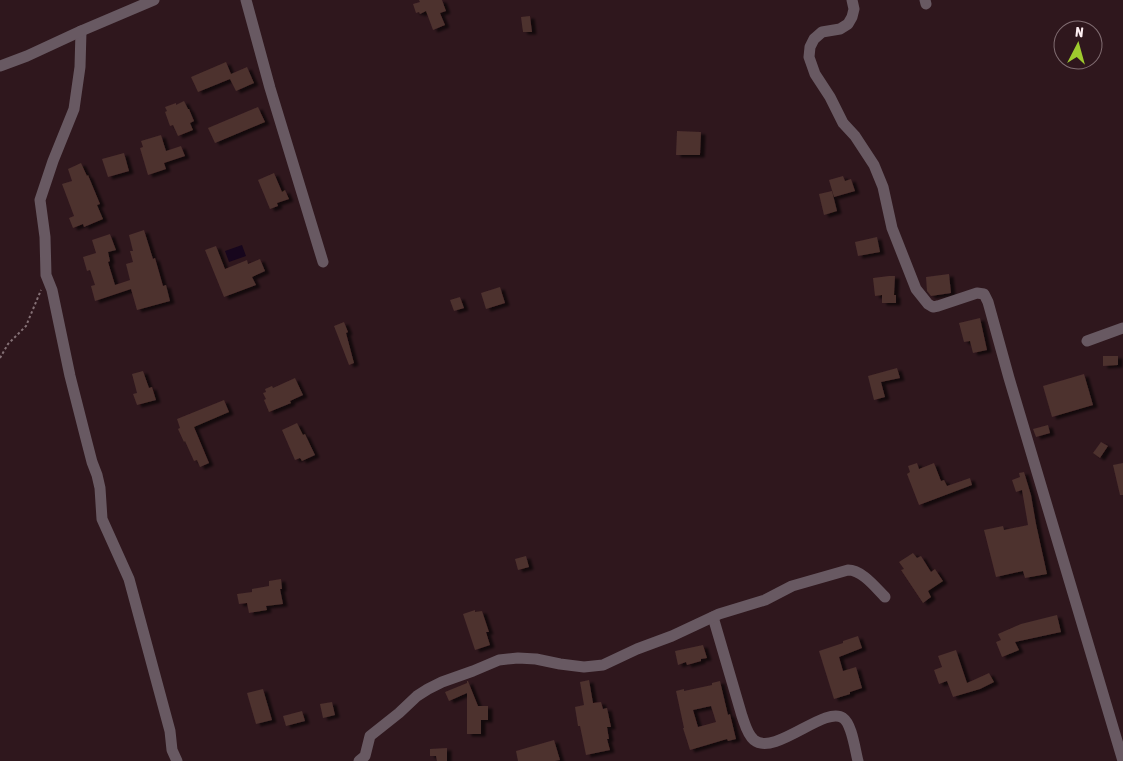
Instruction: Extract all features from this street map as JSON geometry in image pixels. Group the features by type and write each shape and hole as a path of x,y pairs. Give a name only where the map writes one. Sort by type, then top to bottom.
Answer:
{"street":[{"path":"0,66 27,56 137,3 154,0"},
{"path":"246,0 270,88 323,262"},
{"path":"852,0 854,10 848,24 840,29 822,32 814,39 810,47 809,57 812,66 844,123 874,165 883,188 892,228 916,289 928,304 933,307 977,294 984,294 988,302 1123,761"},
{"path":"80,31 80,67 74,109 40,200 45,237 46,275 52,290 70,376 100,488 102,520 129,579 170,732 172,750 177,761"},
{"path":"1088,341 1123,328"},
{"path":"359,761 365,756 370,736 399,714 417,696 442,682 499,660 536,659 584,667 603,665 719,614 765,600 792,586 848,570 861,574 885,597"},
{"path":"712,617 745,727 753,739 766,743 800,731 828,717 838,716 849,724 858,761"}],"path":[{"path":"0,358 8,344 26,326 46,275"}],"shaded area":[{"path":"242,245 246,256 229,262 225,251"}],"building":[{"path":"419,0 442,0 446,11 440,13 445,25 433,30 426,11 420,14 419,12 416,13 413,4 420,2"},
{"path":"530,16 532,32 523,32 521,17"},
{"path":"226,62 231,74 247,67 254,83 236,91 230,79 198,92 191,77"},
{"path":"184,101 194,121 190,123 193,130 178,136 173,125 170,126 165,107"},
{"path":"258,107 265,122 215,143 208,128"},
{"path":"677,131 701,132 700,155 676,155"},
{"path":"161,135 166,151 181,146 185,156 164,163 166,169 148,175 140,148 143,147 141,141"},
{"path":"124,153 129,171 108,177 102,159"},
{"path":"81,163 100,204 97,205 103,219 84,227 83,224 73,228 69,218 74,216 62,184 72,181 68,169"},
{"path":"274,173 282,192 285,190 289,199 277,203 278,206 270,209 258,180"},
{"path":"843,176 845,181 851,179 855,191 834,197 829,180"},
{"path":"832,191 837,211 824,215 819,194"},
{"path":"144,230 163,286 166,285 170,301 137,310 131,289 95,301 91,286 95,285 90,270 87,271 83,257 96,253 92,240 110,234 116,250 108,252 110,261 108,262 115,285 130,280 126,264 133,262 130,251 133,251 129,235"},
{"path":"877,237 880,252 858,256 855,242"},
{"path":"216,246 225,269 247,260 248,264 260,259 265,271 252,277 256,285 224,297 205,250"},
{"path":"949,274 951,293 931,296 927,291 926,277"},
{"path":"895,276 894,295 896,295 896,303 882,303 882,295 875,296 873,278"},
{"path":"500,287 505,303 486,309 481,293"},
{"path":"460,297 464,308 454,311 450,300"},
{"path":"980,318 987,350 973,353 970,341 964,342 959,323"},
{"path":"344,322 348,332 346,333 354,363 349,365 334,326"},
{"path":"1103,356 1118,356 1118,365 1103,366"},
{"path":"897,368 900,378 881,382 885,397 874,400 868,376"},
{"path":"143,371 149,388 152,387 156,400 137,405 133,394 137,393 132,374"},
{"path":"1084,374 1093,405 1052,417 1043,386"},
{"path":"295,378 303,395 290,401 291,403 269,412 264,400 266,399 263,393 266,392 265,389 272,386 273,388"},
{"path":"224,400 229,412 194,427 209,463 200,467 197,460 194,461 184,442 178,429 180,428 177,419"},
{"path":"297,423 303,435 305,434 315,455 302,461 300,458 295,460 282,430"},
{"path":"1048,425 1050,433 1036,437 1033,429"},
{"path":"1101,442 1108,446 1100,458 1093,453"},
{"path":"917,463 919,469 934,463 941,481 944,480 947,486 970,478 972,485 919,505 907,474 910,472 908,466"},
{"path":"1123,463 1123,495 1120,495 1113,465"},
{"path":"1024,472 1031,495 1047,574 1025,578 1023,571 996,577 984,530 1003,526 1004,530 1028,525 1022,490 1016,492 1012,480 1020,477 1019,473"},
{"path":"913,553 917,558 921,556 931,572 935,569 943,581 928,591 931,597 923,603 901,570 904,569 899,562"},
{"path":"526,556 529,567 518,570 515,559"},
{"path":"281,579 282,589 280,589 283,604 266,606 267,610 249,613 247,603 239,604 237,594 252,592 252,589 269,586 269,581"},
{"path":"475,610 475,612 482,611 489,632 486,632 490,645 475,650 463,614"},
{"path":"1057,615 1061,632 1015,642 1019,650 1002,657 996,642 1001,640 998,634 1021,624"},
{"path":"858,636 862,648 839,657 843,671 856,667 862,688 834,699 819,651"},
{"path":"703,645 707,658 687,665 686,662 678,665 675,651"},
{"path":"956,650 967,683 989,673 994,682 980,689 953,697 947,681 939,684 934,670 942,667 938,656"},
{"path":"589,680 593,703 601,702 603,709 607,708 611,727 607,727 609,739 607,739 610,750 586,755 575,707 584,705 580,682"},
{"path":"467,681 478,706 488,706 488,720 481,720 481,734 467,734 467,693 449,701 445,692 467,683"},
{"path":"720,681 736,739 728,741 727,739 690,750 683,728 676,691 712,685 712,683","holes":["711,706 716,722 698,727 693,710"]},
{"path":"263,689 272,720 256,724 247,693"},
{"path":"332,702 335,715 323,718 320,704"},
{"path":"302,711 305,721 286,726 283,716"},
{"path":"554,740 560,760 518,761 516,751"},
{"path":"447,748 447,761 437,761 436,756 430,756 430,749"}]}
